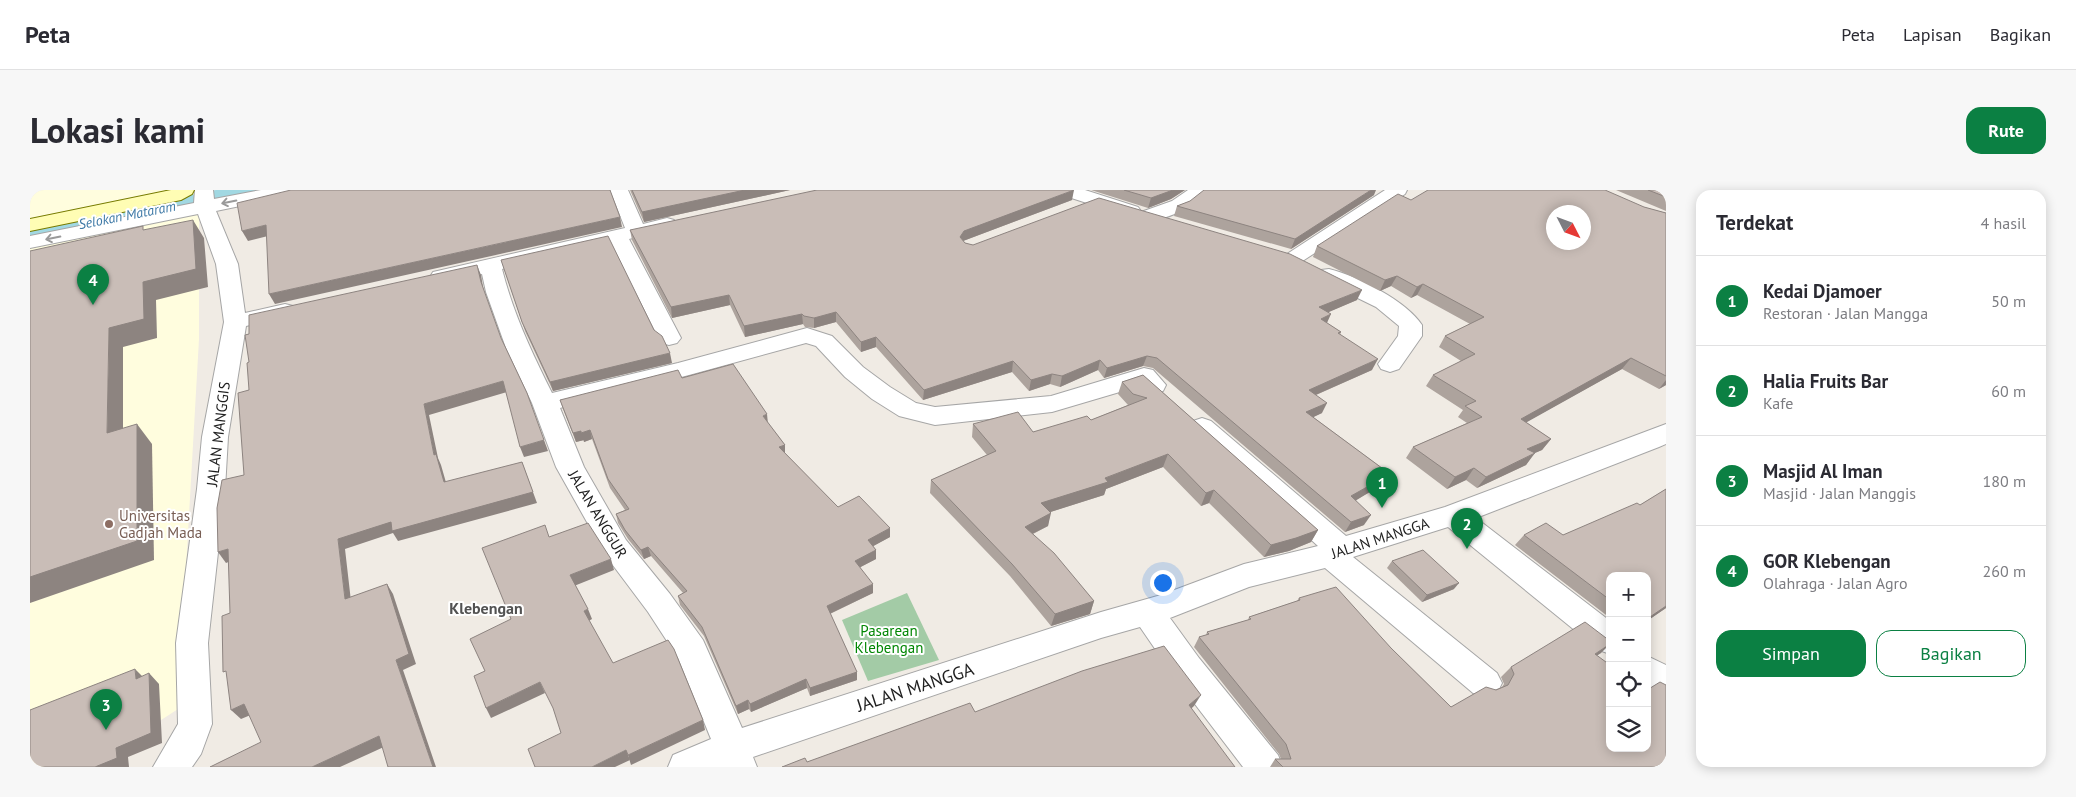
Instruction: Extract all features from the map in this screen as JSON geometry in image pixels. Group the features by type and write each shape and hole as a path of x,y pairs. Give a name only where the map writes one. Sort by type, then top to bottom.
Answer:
{"main road":[{"path":"30,214 152,190"},
{"path":"30,225 174,196 200,197"}],"street":[{"path":"30,242 200,197 289,190"},
{"path":"619,190 626,233 669,338"},
{"path":"1148,216 1179,205 1202,190"},
{"path":"1390,364 1410,336 1411,324 1404,315 1384,303 1285,255 1398,190"},
{"name":"JALAN MANGGIS","path":"171,767 188,742 195,724 192,643 211,489 215,437 235,322 227,264 211,220 200,197"},
{"path":"1067,200 1094,200 1176,224"},
{"path":"425,280 683,220"},
{"name":"JALAN ANGGUR","path":"491,266 497,292 518,348 545,402 570,467 616,548 659,603 691,650 719,712 735,757"},
{"path":"235,322 301,307"},
{"path":"545,402 680,370 807,335 824,341 854,372 881,393 908,410 935,416 1052,404 1144,376 1335,552 1485,683"},
{"name":"JALAN MANGGA","path":"686,767 735,757 1054,641 1147,612 1244,576 1335,552 1453,515 1661,442"},
{"path":"1453,515 1606,637"},
{"path":"1147,612 1187,668 1265,767"},
{"path":"1651,673 1666,684"}],"shaded area":[{"name":"Universitas Gadjah Mada","path":"30,190 199,190 199,339 178,709 89,767 30,767"}],"green space":[{"name":"Pasarean Klebengan","path":"907,593 939,660 868,681 842,620"}],"building":[{"path":"291,190 610,190 620,217 269,294 266,225 242,231 237,203"},
{"path":"632,190 745,190 642,212"},
{"path":"817,190 1074,190 964,231 960,237 965,243 973,245 1099,198 1290,254 1362,290 1319,307 1331,314 1321,319 1341,332 1338,333 1378,359 1309,390 1327,403 1306,412 1390,474 1351,496 1371,515 1351,522 1157,358 1147,356 1107,368 1100,360 1062,376 1052,374 1031,380 1013,361 924,390 876,337 861,342 836,312 814,318 802,314 744,326 729,295 671,307 630,230"},
{"path":"1124,190 1173,190 1151,198"},
{"path":"1204,190 1371,190 1295,239 1177,206 1190,201"},
{"path":"1428,190 1605,190 1644,207 1666,213 1666,376 1631,358 1521,419 1551,439 1527,449 1535,453 1486,477 1474,468 1455,477 1413,447 1482,417 1465,406 1476,401 1433,375 1475,354 1445,336 1484,317 1423,284 1417,287 1397,276 1385,280 1317,246 1398,194 1411,200"},
{"path":"1648,190 1666,190 1666,197"},
{"path":"193,220 196,269 143,282 144,319 109,328 107,433 137,424 137,541 30,577 30,251 143,226 143,230"},
{"path":"608,236 654,330 662,336 670,353 550,382 522,322 501,260"},
{"path":"477,265 481,282 501,338 527,393 544,440 520,447 503,381 424,404 434,455 436,454 444,482 522,462 533,492 392,531 391,522 338,539 345,599 387,584 409,654 396,660 433,767 388,767 379,736 312,767 210,767 261,742 244,704 231,710 226,671 223,672 222,616 230,613 228,549 218,552 217,508 222,480 244,475 238,393 249,390 247,363 249,362 245,335 249,334 249,315"},
{"path":"733,364 767,414 763,416 785,445 779,447 838,507 859,496 890,528 868,540 876,550 855,561 873,584 827,606 857,672 810,688 806,679 750,704 748,700 736,706 702,627 678,596 687,591 648,547 641,550 625,530 616,514 629,509 608,479 590,430 573,433 560,400 678,370 682,378"},
{"path":"1143,375 1318,530 1271,545 1214,490 1206,493 1168,454 1105,478 1108,482 1041,503 1051,513 1025,527 1054,553 1094,601 1055,614 1012,564 931,480 996,451 973,424 1018,412 1033,432 1087,416 1091,420 1147,398 1133,394 1122,382"},
{"path":"1666,489 1666,606 1651,616 1651,572 1606,572 1606,597 1524,535 1546,523 1563,535 1637,503 1640,505"},
{"path":"588,523 611,559 570,575 588,609 584,611 613,663 668,640 674,649 703,720 628,755 626,750 592,767 535,767 528,749 561,733 553,708 540,682 486,708 474,676 485,671 470,639 511,619 482,548 545,525 549,537"},
{"path":"1423,550 1459,583 1427,595 1392,561"},
{"path":"1336,587 1391,648 1451,707 1486,687 1496,690 1508,685 1514,674 1511,667 1585,622 1606,638 1606,647 1595,654 1606,662 1606,752 1651,752 1651,688 1660,682 1666,685 1666,767 1283,767 1275,759 1291,759 1286,744 1199,637 1209,634 1207,632 1251,619 1249,617 1300,600 1299,598"},
{"path":"1164,646 1201,695 1189,705 1235,767 782,767 805,758 807,762 970,703 975,712 1082,671"},
{"path":"135,669 136,679 149,673 151,733 116,748 117,758 95,767 30,767 30,710"}],"waterway":[{"name":"Selokan Mataram","path":"30,234 253,190"}],"place":[{"name":"GOR Klebengan","path":"93,305"},
{"name":"Kedai Djamoer","path":"1382,508"},
{"name":"Universitas Gadjah Mada","path":"109,524"},
{"name":"Halia Fruits Bar","path":"1467,549"},
{"name":"Masjid Al Iman","path":"106,730"}],"district":[{"name":"Klebengan","path":"486,608"}]}
